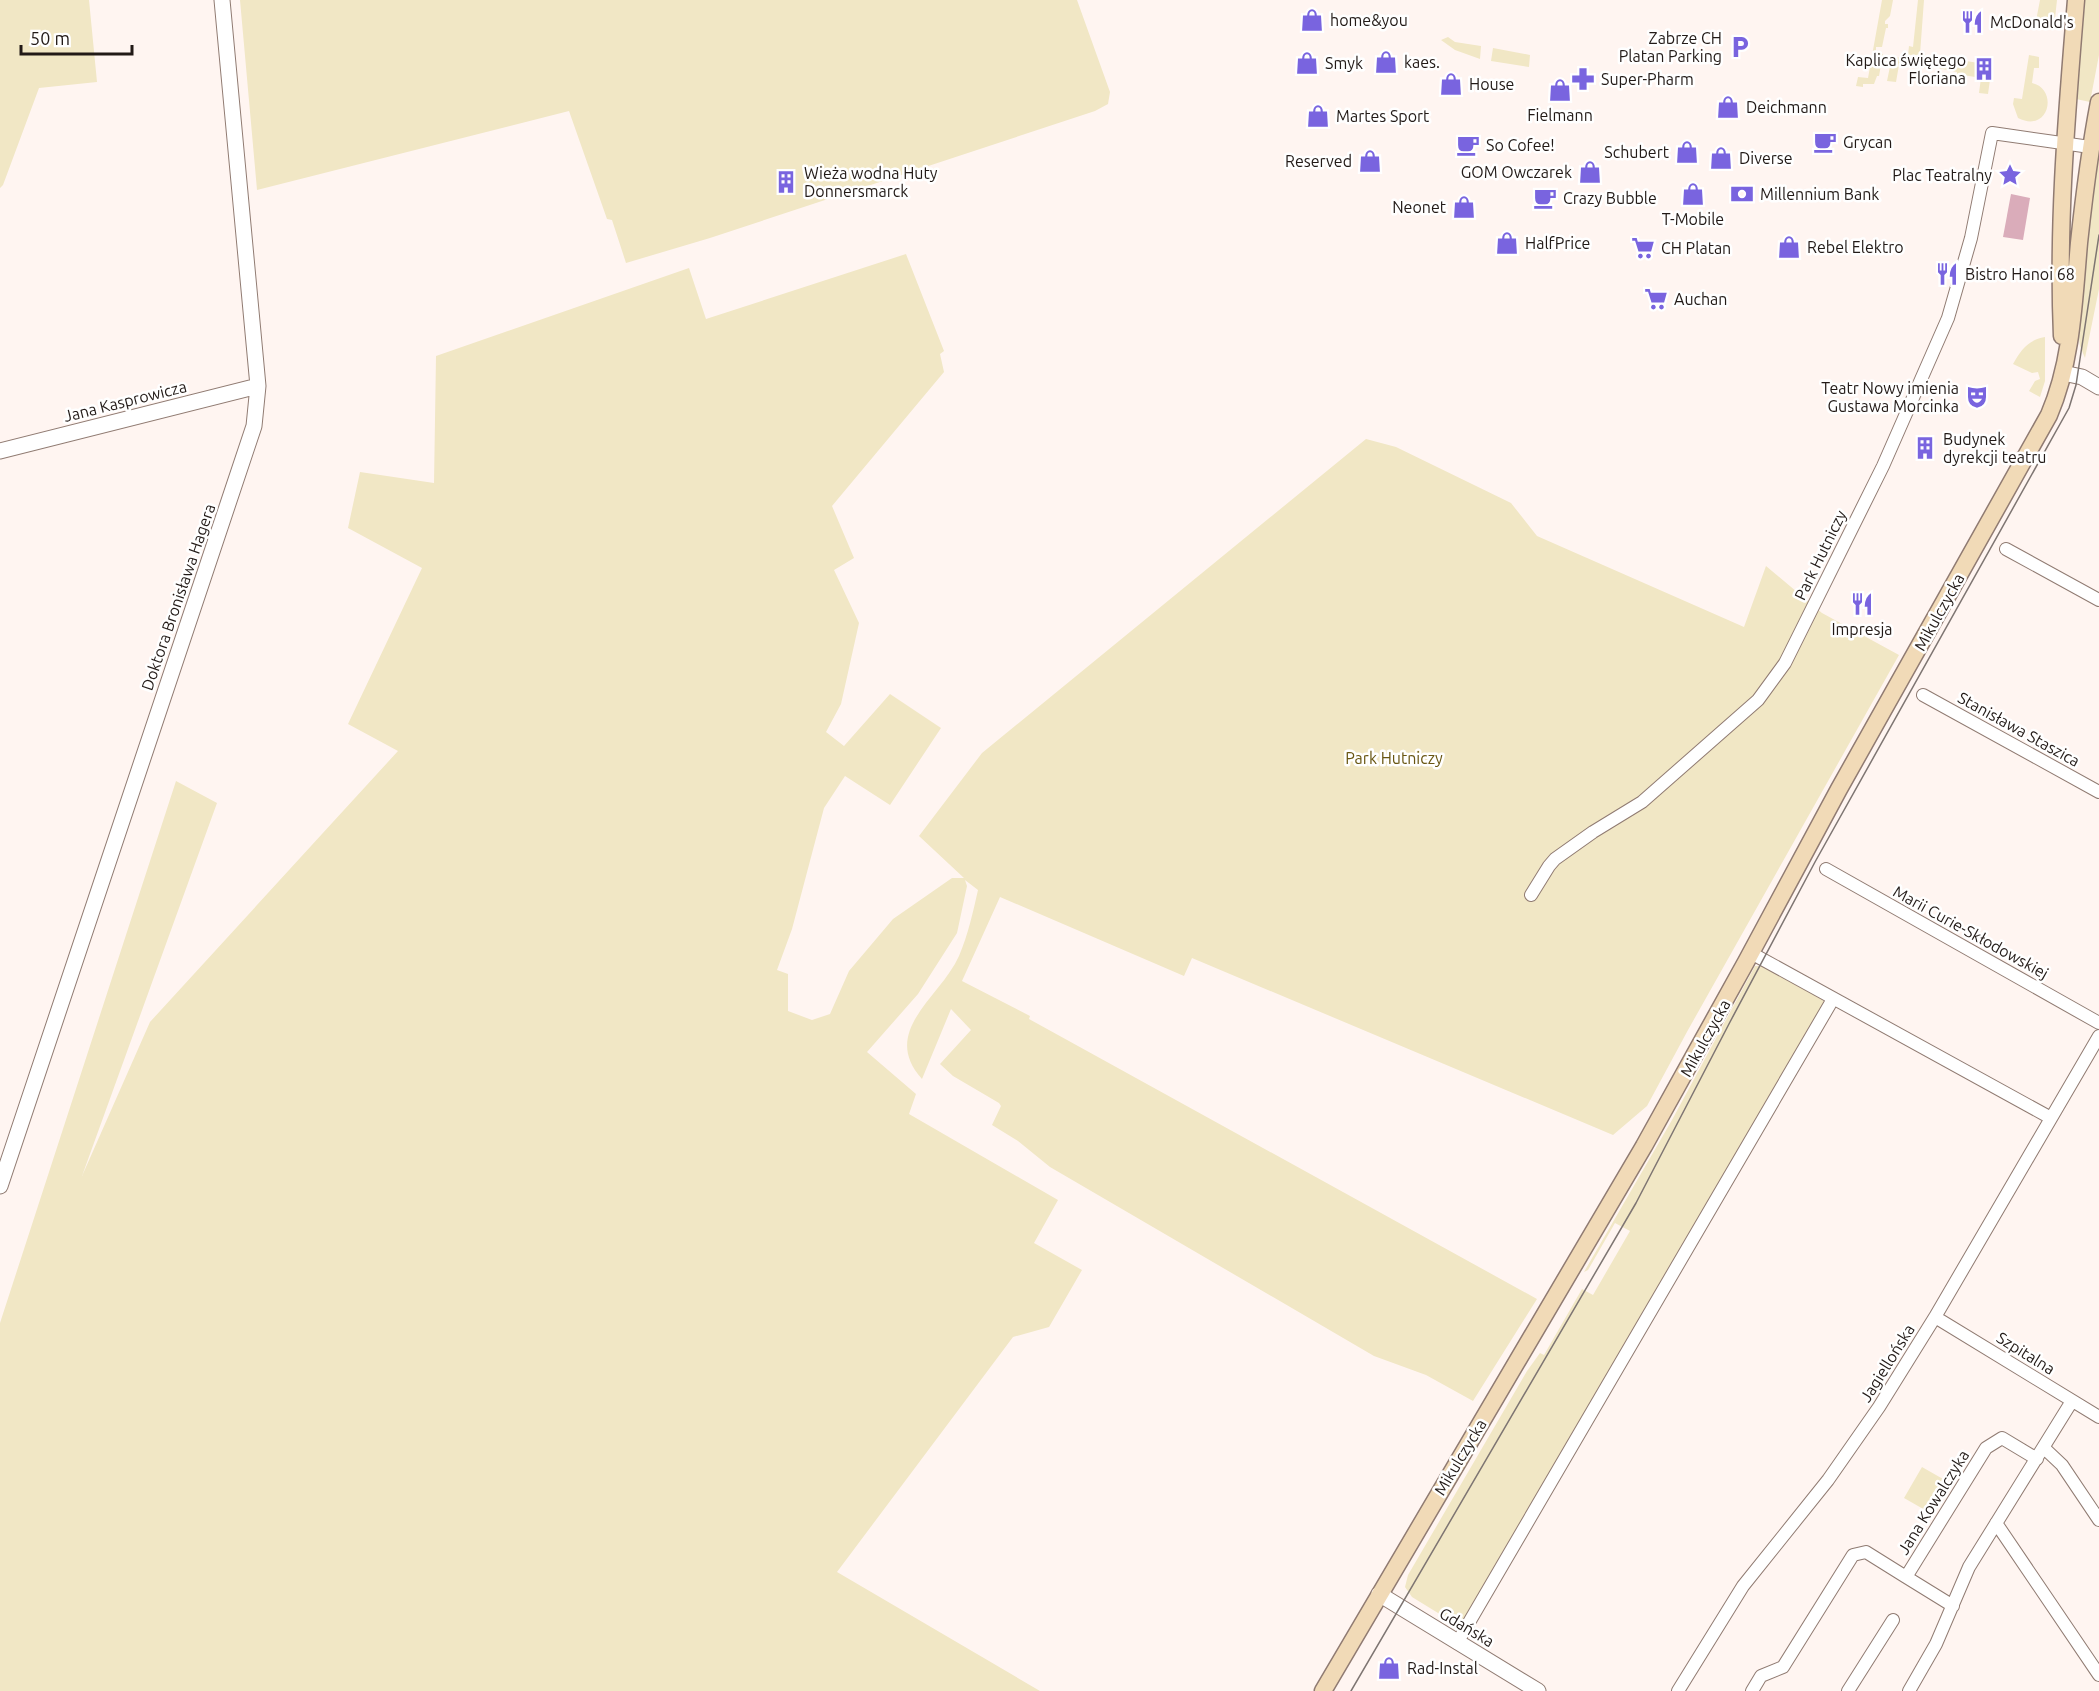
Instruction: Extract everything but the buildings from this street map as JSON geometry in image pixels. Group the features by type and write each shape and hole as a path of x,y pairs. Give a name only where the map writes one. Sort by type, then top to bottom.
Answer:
{"main road":[{"path":"2063,373 2059,260 2076,0"},
{"path":"2063,373 2072,316 2090,147 2099,102"},
{"name":"Mikulczycka","path":"1323,1691 1644,1146 1839,789 2049,415 2059,394 2063,373"}],"street":[{"name":"Doktora Bronisława Hagera","path":"0,1186 254,426 258,386 222,0"},
{"name":"Park Hutniczy","path":"1531,895 1555,859 1593,832 1624,815 1650,795 1758,700 1785,663 1883,466 1948,318 1971,238 1992,133 2065,143"},
{"path":"2065,143 2090,147"},
{"path":"2063,373 2082,377 2099,387"},
{"name":"Jana Kasprowicza","path":"0,451 258,386"},
{"path":"2006,549 2099,600"},
{"name":"Stanisława Staszica","path":"1923,694 2099,792"},
{"name":"Marii Curie-Skłodowskiej","path":"1826,869 2099,1023"},
{"path":"1751,953 2051,1118"},
{"path":"1457,1643 1833,999"},
{"name":"Jagiellońska","path":"1678,1691 1739,1593 1844,1458 1935,1317 2099,1036"},
{"name":"Szpitalna","path":"1935,1317 2099,1417"},
{"path":"1909,1691 1936,1644 1969,1567 2072,1401"},
{"name":"Jana Kowalczyka","path":"1953,1606 1906,1577 1986,1448 2002,1438 2037,1459"},
{"path":"2044,1448 2062,1465 2099,1520"},
{"path":"1996,1523 2099,1675"},
{"path":"1752,1691 1761,1676 1783,1667 1853,1555 1866,1552 1906,1577"},
{"name":"Gdańska","path":"1379,1594 1538,1691"},
{"path":"1848,1691 1893,1620"}],"green space":[{"path":"0,0 89,0 97,82 39,88 0,188"},
{"path":"240,0 1077,0 1110,92 1108,104 1095,111 710,238 626,263 612,220 607,219 569,111 257,190"},
{"path":"1882,0 1893,0 1890,16 1885,21 1888,28 1886,28 1882,47 1876,47 1876,52 1883,54 1879,76 1874,84 1856,86 1858,77 1868,78"},
{"path":"1918,0 1924,0 1920,54 1992,65 1988,94 1979,93 1981,78 1933,67 1932,69 1899,65 1896,82 1887,81 1892,57 1905,58 1908,55 1909,46 1913,47"},
{"path":"2040,0 2057,0 2055,18 2046,27 2035,26"},
{"path":"2085,0 2099,0 2099,55 2090,102 2076,99"},
{"path":"1448,37 1455,42 1481,46 1480,59 1455,50 1441,40"},
{"path":"1493,48 1530,55 1529,67 1491,61"},
{"path":"2029,55 2039,57 2039,68 2034,68 2032,83 2046,93 2048,101 2043,116 2029,121 2018,118 2013,104 2014,98 2022,99"},
{"path":"2099,152 2099,289 2085,358 2079,338 2092,188"},
{"path":"906,254 944,351 940,354 944,372 832,506 854,558 834,570 859,623 841,704 826,732 844,746 890,694 941,728 890,805 845,776 824,808 792,929 777,970 788,974 788,1011 812,1020 830,1014 849,971 893,919 952,878 964,878 919,836 982,753 1366,439 1396,447 1511,503 1537,536 1744,627 1766,566 1822,613 1899,655 1647,1106 1613,1135 1192,958 1184,976 1000,897 962,981 1030,1016 1029,1019 1537,1299 1473,1401 1426,1375 1374,1356 1050,1167 1018,1141 992,1125 1001,1106 999,1103 953,1076 940,1064 971,1030 951,1009 922,1079 911,1062 907,1045 910,1030 950,971 962,948 978,890 965,880 967,886 957,933 918,994 867,1052 916,1094 909,1114 1058,1200 1034,1243 1082,1270 1049,1327 1013,1337 837,1572 1040,1691 0,1691 0,1323 176,781 217,803 82,1176 150,1022 398,751 348,724 422,568 348,528 360,472 434,483 436,356 689,268 706,319"},
{"path":"2045,337 2045,381 2040,397 2029,391 2035,381 2040,379 2038,372 2032,373 2013,364 2026,346"},
{"path":"1755,966 1764,966 1819,996 1825,1003 1464,1629 1412,1597 1405,1587 1408,1575 1527,1371 1540,1353 1544,1355 1582,1289 1593,1295 1630,1231 1615,1223 1588,1270 1584,1272 1672,1120"},
{"path":"1922,1467 1943,1479 1925,1510 1904,1498"}],"shaded area":[{"path":"2011,194 2030,198 2023,240 2003,237"}],"tram line":[{"path":"1351,1691 1636,1203 1815,862 2069,408 2076,385 2099,235"}],"place":[{"name":"home&you","path":"1312,20"},
{"name":"McDonald's","path":"1972,22"},
{"name":"Zabrze CH Platan Parking","path":"1740,47"},
{"name":"kaes.","path":"1386,62"},
{"name":"Smyk","path":"1307,63"},
{"name":"Kaplica świętego Floriana","path":"1984,69"},
{"name":"Super-Pharm","path":"1583,79"},
{"name":"House","path":"1451,84"},
{"name":"Fielmann","path":"1560,90"},
{"name":"Deichmann","path":"1728,107"},
{"name":"Martes Sport","path":"1318,116"},
{"name":"Grycan","path":"1825,142"},
{"name":"So Cofee!","path":"1468,145"},
{"name":"Schubert","path":"1687,152"},
{"name":"Diverse","path":"1721,158"},
{"name":"Reserved","path":"1370,161"},
{"name":"GOM Owczarek","path":"1590,172"},
{"name":"Plac Teatralny","path":"2010,175"},
{"name":"Wieża wodna Huty Donnersmarck","path":"786,182"},
{"name":"T-Mobile","path":"1693,194"},
{"name":"Millennium Bank","path":"1742,194"},
{"name":"Crazy Bubble","path":"1545,198"},
{"name":"Neonet","path":"1464,207"},
{"name":"HalfPrice","path":"1507,243"},
{"name":"Rebel Elektro","path":"1789,247"},
{"name":"CH Platan","path":"1643,248"},
{"name":"Bistro Hanoi 68","path":"1947,274"},
{"name":"Auchan","path":"1656,299"},
{"name":"Teatr Nowy imienia Gustawa Morcinka","path":"1977,397"},
{"name":"Budynek dyrekcji teatru","path":"1925,448"},
{"name":"Impresja","path":"1862,604"},
{"name":"Rad-Instal","path":"1389,1668"}]}
